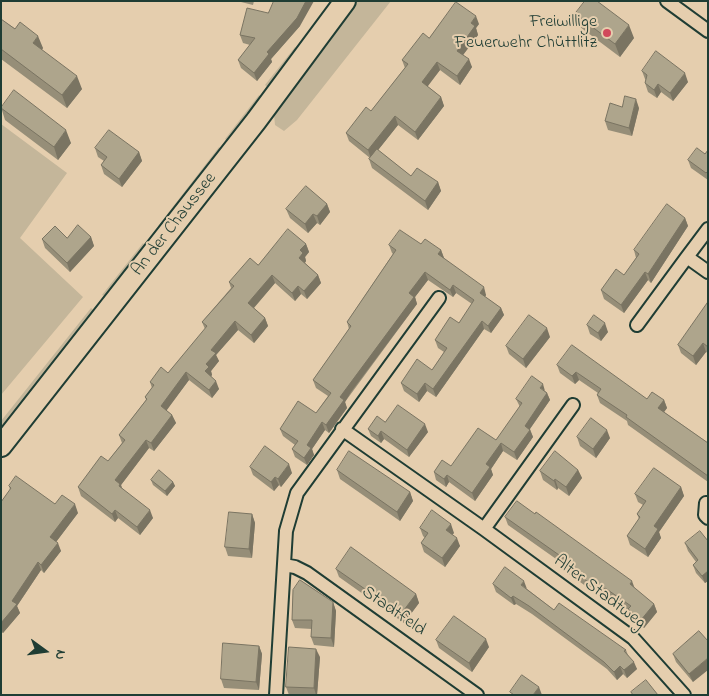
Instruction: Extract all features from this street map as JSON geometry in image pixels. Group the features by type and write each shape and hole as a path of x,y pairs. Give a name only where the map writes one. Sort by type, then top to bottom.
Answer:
{"main road":[{"name":"An der Chaussee","path":"1,446 256,121 345,1"}],"street":[{"path":"667,1 708,31"},
{"path":"637,325 708,229"},
{"path":"687,257 708,272"},
{"path":"276,695 286,531 297,493 439,298"},
{"path":"484,529 573,404"},
{"name":"Alter Stadtweg","path":"342,429 484,529 633,638 684,695"},
{"path":"706,503 705,515 708,518"},
{"name":"Stadtfeld","path":"284,565 295,567 307,573 477,695"}],"shaded area":[{"path":"357,1 391,1 297,120 284,131 275,125 274,114 329,43"},
{"path":"295,47 299,50 270,89 265,85"},
{"path":"259,95 262,98 229,142 225,139"},
{"path":"1,124 67,173 20,238 83,297 1,395"},
{"path":"219,147 222,150 160,229 158,226"},
{"path":"143,243 146,248 107,297 102,295"},
{"path":"91,308 96,312 1,433 1,421"}],"building":[{"path":"274,1 306,1 297,18 267,52 269,54 254,73 238,60 255,38 240,35 247,8 268,13"},
{"path":"585,1 597,1 629,25 615,44 575,14"},
{"path":"456,2 476,16 471,23 475,26 457,51 469,59 457,76 437,62 422,82 441,97 415,132 395,116 368,150 346,133 366,107 371,111 408,64 402,60 423,33 429,38"},
{"path":"1,19 15,29 20,22 38,36 33,43 77,76 62,95 1,49"},
{"path":"656,51 685,73 670,93 658,84 654,90 645,83 647,75 642,71"},
{"path":"14,90 66,130 54,147 1,108"},
{"path":"625,96 636,99 629,128 605,121 610,103 622,107"},
{"path":"109,130 139,152 119,179 101,165 107,157 95,148"},
{"path":"697,148 705,154 708,150 708,171 706,173 688,160"},
{"path":"377,149 411,176 417,168 438,182 425,201 369,159"},
{"path":"306,186 327,204 317,216 313,214 305,224 286,209"},
{"path":"667,204 685,218 648,274 645,272 621,305 601,290 616,269 624,275 639,254 634,250"},
{"path":"78,225 91,237 67,263 42,239 55,226 67,238"},
{"path":"288,229 306,244 300,250 303,253 299,258 318,275 304,291 298,286 292,293 272,275 248,303 265,318 251,335 235,321 211,350 216,353 206,364 209,367 205,371 216,381 209,390 186,372 161,406 172,415 151,443 146,440 115,480 120,484 119,486 150,510 137,527 115,510 112,514 78,487 101,456 108,461 125,440 119,435 147,399 145,397 154,385 150,382 161,367 168,373 207,326 202,322 234,286 229,282 250,258 258,265"},
{"path":"400,230 421,244 425,239 441,250 438,254 484,287 480,293 501,308 488,326 482,321 433,389 425,383 417,394 401,383 417,359 432,370 447,348 435,340 450,317 459,323 474,300 453,285 450,290 425,272 409,293 414,297 340,397 344,400 326,425 322,422 307,445 311,448 304,458 292,449 298,441 280,429 298,401 316,413 331,393 313,380 351,326 347,322 396,250 389,245"},
{"path":"708,302 708,347 703,343 693,356 678,345"},
{"path":"529,315 547,328 523,359 506,346"},
{"path":"594,315 605,323 598,333 587,325"},
{"path":"572,345 647,399 652,392 664,400 658,408 708,443 708,476 626,417 627,415 597,395 601,389 576,372 572,376 557,365"},
{"path":"532,376 543,384 540,388 547,393 525,426 530,430 514,452 501,443 486,464 490,467 472,493 447,475 444,479 434,472 442,460 451,466 478,428 496,440 522,403 516,399"},
{"path":"398,405 425,424 407,450 381,431 378,436 368,429 377,416 385,422"},
{"path":"591,418 607,430 593,449 577,437"},
{"path":"265,446 289,464 278,479 275,477 271,482 250,467"},
{"path":"349,451 410,492 397,512 337,470"},
{"path":"555,451 578,470 566,487 540,471"},
{"path":"654,468 681,487 654,526 658,529 645,549 627,536 640,517 637,514 646,501 635,494"},
{"path":"159,470 173,482 165,491 151,480"},
{"path":"16,476 55,504 62,495 75,504 50,537 58,543 41,565 38,562 12,601 17,604 1,623 1,502 11,488 9,486"},
{"path":"517,501 535,514 536,512 632,581 630,584 654,604 641,620 628,609 631,606 605,588 602,592 566,566 569,562 505,517"},
{"path":"432,510 451,524 446,530 457,538 442,558 421,543 428,533 420,528"},
{"path":"229,512 252,514 249,549 225,547"},
{"path":"700,531 708,541 708,571 702,576 693,565 698,560 685,543"},
{"path":"351,547 416,594 401,614 336,569"},
{"path":"505,567 524,581 521,585 554,610 559,603 626,650 624,651 634,662 624,670 620,666 614,672 604,662 529,606 513,596 511,598 493,584"},
{"path":"300,580 333,602 331,638 311,637 312,620 292,620 293,590"},
{"path":"454,616 486,639 469,663 436,640"},
{"path":"699,631 708,641 708,658 689,674 673,654"},
{"path":"223,643 259,646 256,682 221,679"},
{"path":"289,647 316,649 314,688 286,687"},
{"path":"522,675 539,687 533,695 514,695 510,692"},
{"path":"646,680 658,695 633,695 631,692"}],"place":[{"name":"Freiwillige Feuerwehr Chüttlitz","path":"607,33"}]}
